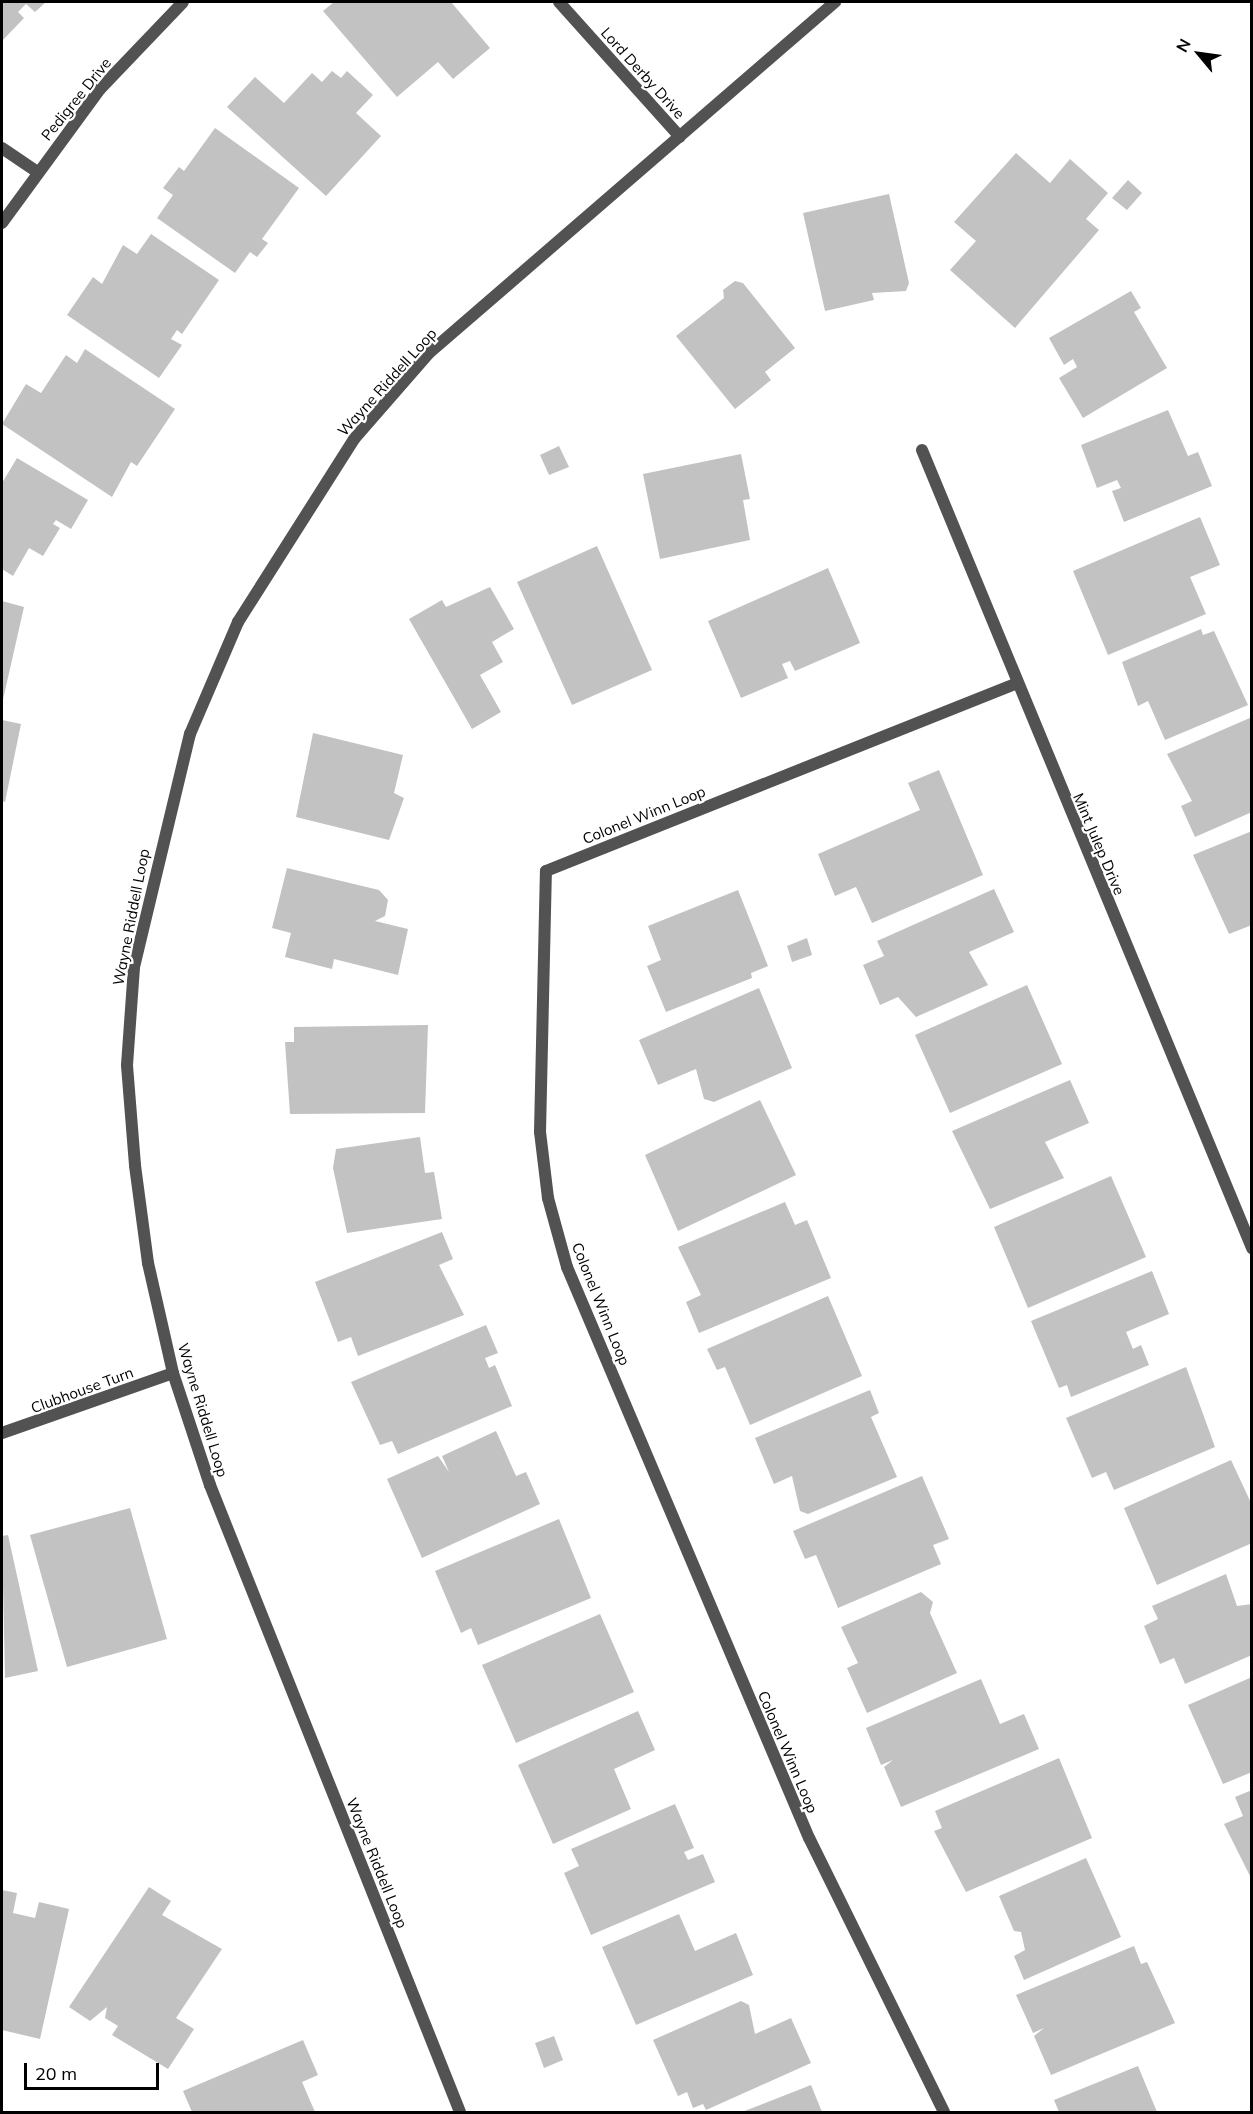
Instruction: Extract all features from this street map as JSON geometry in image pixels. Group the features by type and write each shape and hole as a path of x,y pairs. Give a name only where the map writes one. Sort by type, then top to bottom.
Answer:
{"street":[{"name":"Pedigree Drive","path":"2,223 36,171 100,89 183,2"},
{"name":"Lord Derby Drive","path":"559,2 680,137"},
{"name":"Wayne Riddell Loop","path":"460,2112 210,1485 173,1373 148,1263 127,1065 134,967 190,734 238,621 354,439 429,353 835,2"},
{"path":"2,148 36,171"},
{"name":"Mint Julep Drive","path":"922,450 1015,684 1251,1248"},
{"name":"Colonel Winn Loop","path":"944,2112 809,1838 567,1267 548,1198 540,1132 546,871 1015,684"},
{"name":"Clubhouse Turn","path":"2,1433 173,1373"}],"building":[{"path":"2,2 46,2 35,12 26,4 18,12 24,18 2,41"},
{"path":"334,2 451,2 490,48 453,79 438,62 397,97 323,11"},
{"path":"332,71 341,78 347,71 373,95 356,113 381,136 326,196 227,107 255,77 284,103 312,73 322,82"},
{"path":"215,128 299,188 262,239 268,243 257,257 250,252 235,273 157,218 173,195 163,188 179,167 184,171"},
{"path":"1016,153 1050,183 1070,159 1108,193 1086,219 1099,230 1015,328 950,270 976,241 954,222"},
{"path":"1128,180 1142,193 1127,210 1112,198"},
{"path":"889,194 909,283 906,291 872,293 874,300 825,311 803,213"},
{"path":"151,234 219,280 182,334 177,330 171,339 182,345 159,378 67,315 93,277 102,284 123,245 137,254"},
{"path":"735,281 743,283 795,348 765,372 771,380 735,409 676,336 724,298 723,290"},
{"path":"1131,291 1141,308 1134,312 1167,368 1083,418 1059,378 1077,367 1073,359 1064,365 1049,338"},
{"path":"85,349 175,409 137,466 131,462 112,497 2,424 26,384 41,393 66,355 77,363"},
{"path":"1168,410 1188,456 1198,452 1212,486 1124,522 1112,491 1121,488 1117,480 1097,488 1081,445"},
{"path":"559,446 569,467 549,475 540,455"},
{"path":"741,454 750,499 743,500 750,540 660,559 643,474"},
{"path":"17,458 88,500 71,529 56,520 53,524 60,528 43,556 29,548 13,576 2,569 2,483"},
{"path":"1200,517 1220,565 1190,577 1206,614 1108,655 1073,571"},
{"path":"597,546 652,670 572,705 517,582"},
{"path":"828,568 860,643 795,671 790,661 782,664 788,678 741,698 708,621"},
{"path":"490,587 514,629 492,642 503,662 480,675 501,712 472,729 409,619 442,600 446,607"},
{"path":"2,601 24,607 2,704"},
{"path":"1201,629 1203,635 1214,631 1248,705 1165,740 1148,701 1138,706 1122,662"},
{"path":"1252,717 1252,812 1195,837 1181,806 1192,801 1167,754"},
{"path":"2,720 21,724 5,802 2,801"},
{"path":"313,733 403,755 394,793 404,798 389,840 296,817"},
{"path":"939,770 983,875 872,923 856,887 835,896 818,854 920,810 908,783"},
{"path":"1252,831 1252,925 1229,934 1193,855"},
{"path":"287,868 379,890 388,900 385,916 375,921 408,929 398,975 334,959 332,969 285,957 291,933 272,928"},
{"path":"994,889 1014,932 969,952 988,985 916,1017 898,997 880,1005 863,965 884,956 877,941"},
{"path":"738,890 768,966 751,973 752,978 666,1012 647,966 661,960 648,926"},
{"path":"807,938 812,955 792,962 787,946"},
{"path":"1027,985 1062,1064 950,1113 915,1035"},
{"path":"759,988 792,1068 714,1102 704,1099 696,1069 658,1085 639,1040"},
{"path":"428,1025 425,1113 290,1114 285,1042 294,1042 294,1027"},
{"path":"1070,1080 1089,1123 1045,1142 1064,1178 990,1209 952,1131"},
{"path":"760,1100 796,1175 678,1231 645,1155"},
{"path":"420,1137 425,1173 434,1172 442,1219 347,1233 333,1168 336,1149"},
{"path":"1111,1176 1146,1257 1028,1308 994,1227"},
{"path":"785,1202 795,1225 807,1220 831,1278 699,1333 686,1302 701,1295 678,1247"},
{"path":"442,1232 453,1259 439,1265 464,1315 358,1356 351,1337 338,1342 315,1282"},
{"path":"1152,1271 1169,1314 1126,1332 1133,1349 1141,1345 1149,1365 1071,1397 1067,1385 1059,1388 1031,1321"},
{"path":"828,1296 862,1376 750,1425 725,1367 717,1370 707,1349"},
{"path":"486,1325 498,1353 485,1358 489,1368 495,1365 512,1406 398,1454 392,1441 380,1445 351,1382"},
{"path":"1186,1367 1215,1447 1114,1490 1106,1472 1092,1478 1066,1418"},
{"path":"870,1390 879,1413 871,1417 897,1477 808,1514 800,1511 792,1476 774,1484 755,1438"},
{"path":"496,1431 516,1476 526,1472 540,1504 422,1558 387,1479 438,1456 449,1472 442,1456"},
{"path":"1231,1460 1252,1505 1252,1543 1157,1585 1124,1508"},
{"path":"922,1476 949,1539 933,1545 941,1564 838,1608 816,1555 805,1559 793,1531"},
{"path":"130,1508 167,1639 67,1667 30,1535"},
{"path":"559,1519 591,1598 478,1645 471,1628 461,1633 435,1571"},
{"path":"8,1535 38,1671 5,1678 2,1536"},
{"path":"1226,1574 1237,1606 1252,1604 1252,1655 1185,1684 1174,1658 1160,1664 1144,1626 1158,1619 1152,1606"},
{"path":"921,1592 933,1602 930,1613 957,1673 867,1713 847,1668 858,1663 841,1627"},
{"path":"600,1614 634,1692 516,1743 482,1665"},
{"path":"1252,1677 1252,1772 1223,1784 1188,1705"},
{"path":"981,1679 1000,1724 1024,1714 1039,1749 901,1807 884,1767 893,1760 881,1765 866,1728"},
{"path":"638,1711 655,1750 614,1769 631,1809 553,1844 518,1765"},
{"path":"1059,1758 1092,1838 966,1892 934,1831 942,1828 935,1811"},
{"path":"1252,1790 1252,1880 1224,1824 1243,1816 1235,1797"},
{"path":"675,1804 694,1848 684,1852 688,1860 703,1854 715,1882 591,1935 564,1873 579,1866 571,1849"},
{"path":"1086,1858 1121,1937 1024,1980 1014,1956 1025,1950 1021,1932 1014,1931 999,1896"},
{"path":"149,1887 171,1901 162,1915 222,1949 176,2018 194,2029 168,2069 112,2035 118,2026 105,2018 107,2007 90,2021 69,2007"},
{"path":"2,1890 17,1893 13,1913 35,1918 39,1902 69,1909 40,2039 2,2030"},
{"path":"679,1914 695,1951 736,1933 753,1975 636,2025 602,1947"},
{"path":"1134,1946 1141,1964 1147,1962 1175,2023 1051,2075 1034,2036 1044,2028 1033,2033 1016,1995"},
{"path":"741,2001 749,2005 755,2034 791,2018 811,2063 706,2110 703,2104 693,2108 687,2092 678,2096 653,2040"},
{"path":"554,2036 563,2060 544,2068 535,2043"},
{"path":"303,2040 318,2075 302,2082 315,2112 192,2112 183,2091"},
{"path":"1138,2066 1157,2112 1059,2112 1054,2100"},
{"path":"811,2085 822,2112 742,2112"}]}
